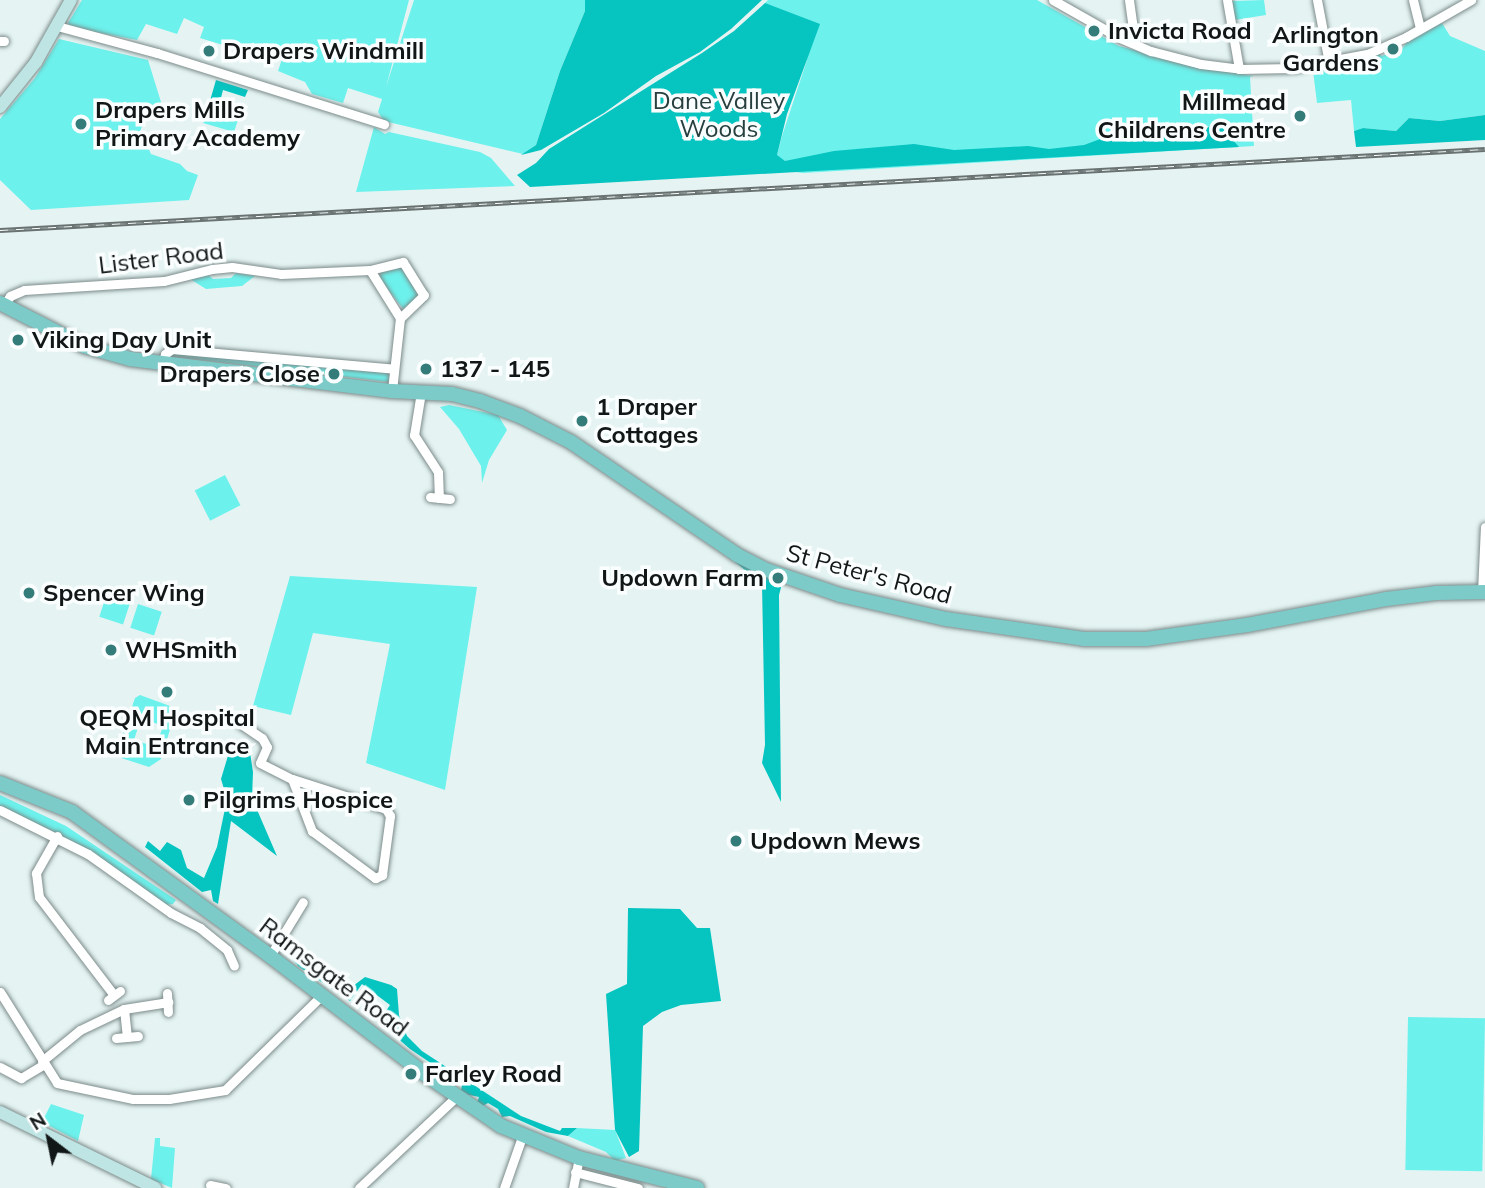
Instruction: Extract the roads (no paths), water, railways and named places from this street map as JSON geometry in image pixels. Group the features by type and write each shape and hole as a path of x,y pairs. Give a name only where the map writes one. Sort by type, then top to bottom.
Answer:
{"main road":[{"name":"St Peter's Road","path":"2,304 84,346 130,359 392,391 452,394 480,401 538,424 603,463 737,555 764,569 840,595 946,619 1052,635 1136,639 1185,635 1436,593 1484,592"},
{"name":"Ramsgate Road","path":"0,783 72,812 270,956 456,1097 522,1137 577,1165 654,1183 696,1188"}],"street":[{"path":"1053,0 1120,38 1151,51 1201,64 1238,69 1292,68 1329,63 1384,48 1471,0"},
{"path":"1129,0 1135,43"},
{"path":"1227,0 1238,69"},
{"path":"1317,0 1329,63"},
{"path":"1413,0 1420,28"},
{"path":"0,107 26,77 57,26 67,1"},
{"path":"57,26 169,56 384,124"},
{"name":"Lister Road","path":"2,304 10,296 24,290 164,281 212,268 232,267 281,274 370,270 403,262 424,295 400,318"},
{"path":"370,270 400,318 392,391"},
{"name":"St Peter's Road","path":"163,362 165,354 172,349 394,369"},
{"path":"421,393 414,435 438,472 435,498 450,499"},
{"path":"1484,592 1485,527"},
{"path":"241,724 262,738 267,747 260,764 292,779 386,809 390,816 382,875 375,878 312,831 292,779"},
{"path":"0,810 57,836 200,928 233,959"},
{"path":"57,836 36,873 39,897 114,995"},
{"path":"270,956 303,902"},
{"path":"0,992 57,1083 133,1099 182,1098 225,1090 322,995"},
{"path":"0,1067 21,1078 43,1063 80,1030 124,1009 168,1002"},
{"path":"124,1009 127,1037"},
{"path":"116,1038 138,1036"},
{"path":"364,1186 456,1097"},
{"path":"0,1112 155,1188"},
{"path":"504,1188 522,1137"},
{"path":"573,1188 577,1165"},
{"name":"Ramsgate Road","path":"577,1165 639,1188"},
{"path":"211,1185 226,1188"}],"railway":[{"path":"0,230 1485,149"}],"place":[{"name":"Invicta Road","path":"1094,31"},
{"name":"Arlington Gardens","path":"1393,49"},
{"name":"Drapers Windmill","path":"209,51"},
{"name":"Millmead Childrens Centre","path":"1300,116"},
{"name":"Drapers Mills Primary Academy","path":"81,124"},
{"name":"Viking Day Unit","path":"18,340"},
{"name":"137 - 145","path":"426,369"},
{"name":"Drapers Close","path":"334,374"},
{"name":"1 Draper Cottages","path":"582,421"},
{"name":"Updown Farm","path":"778,578"},
{"name":"Spencer Wing","path":"29,593"},
{"name":"WHSmith","path":"111,650"},
{"name":"QEQM Hospital Main Entrance","path":"167,692"},
{"name":"Pilgrims Hospice","path":"189,800"},
{"name":"Updown Mews","path":"736,841"},
{"name":"Farley Road","path":"411,1074"}],"park label":[{"name":"Dane Valley Woods","path":"719,115"}]}
